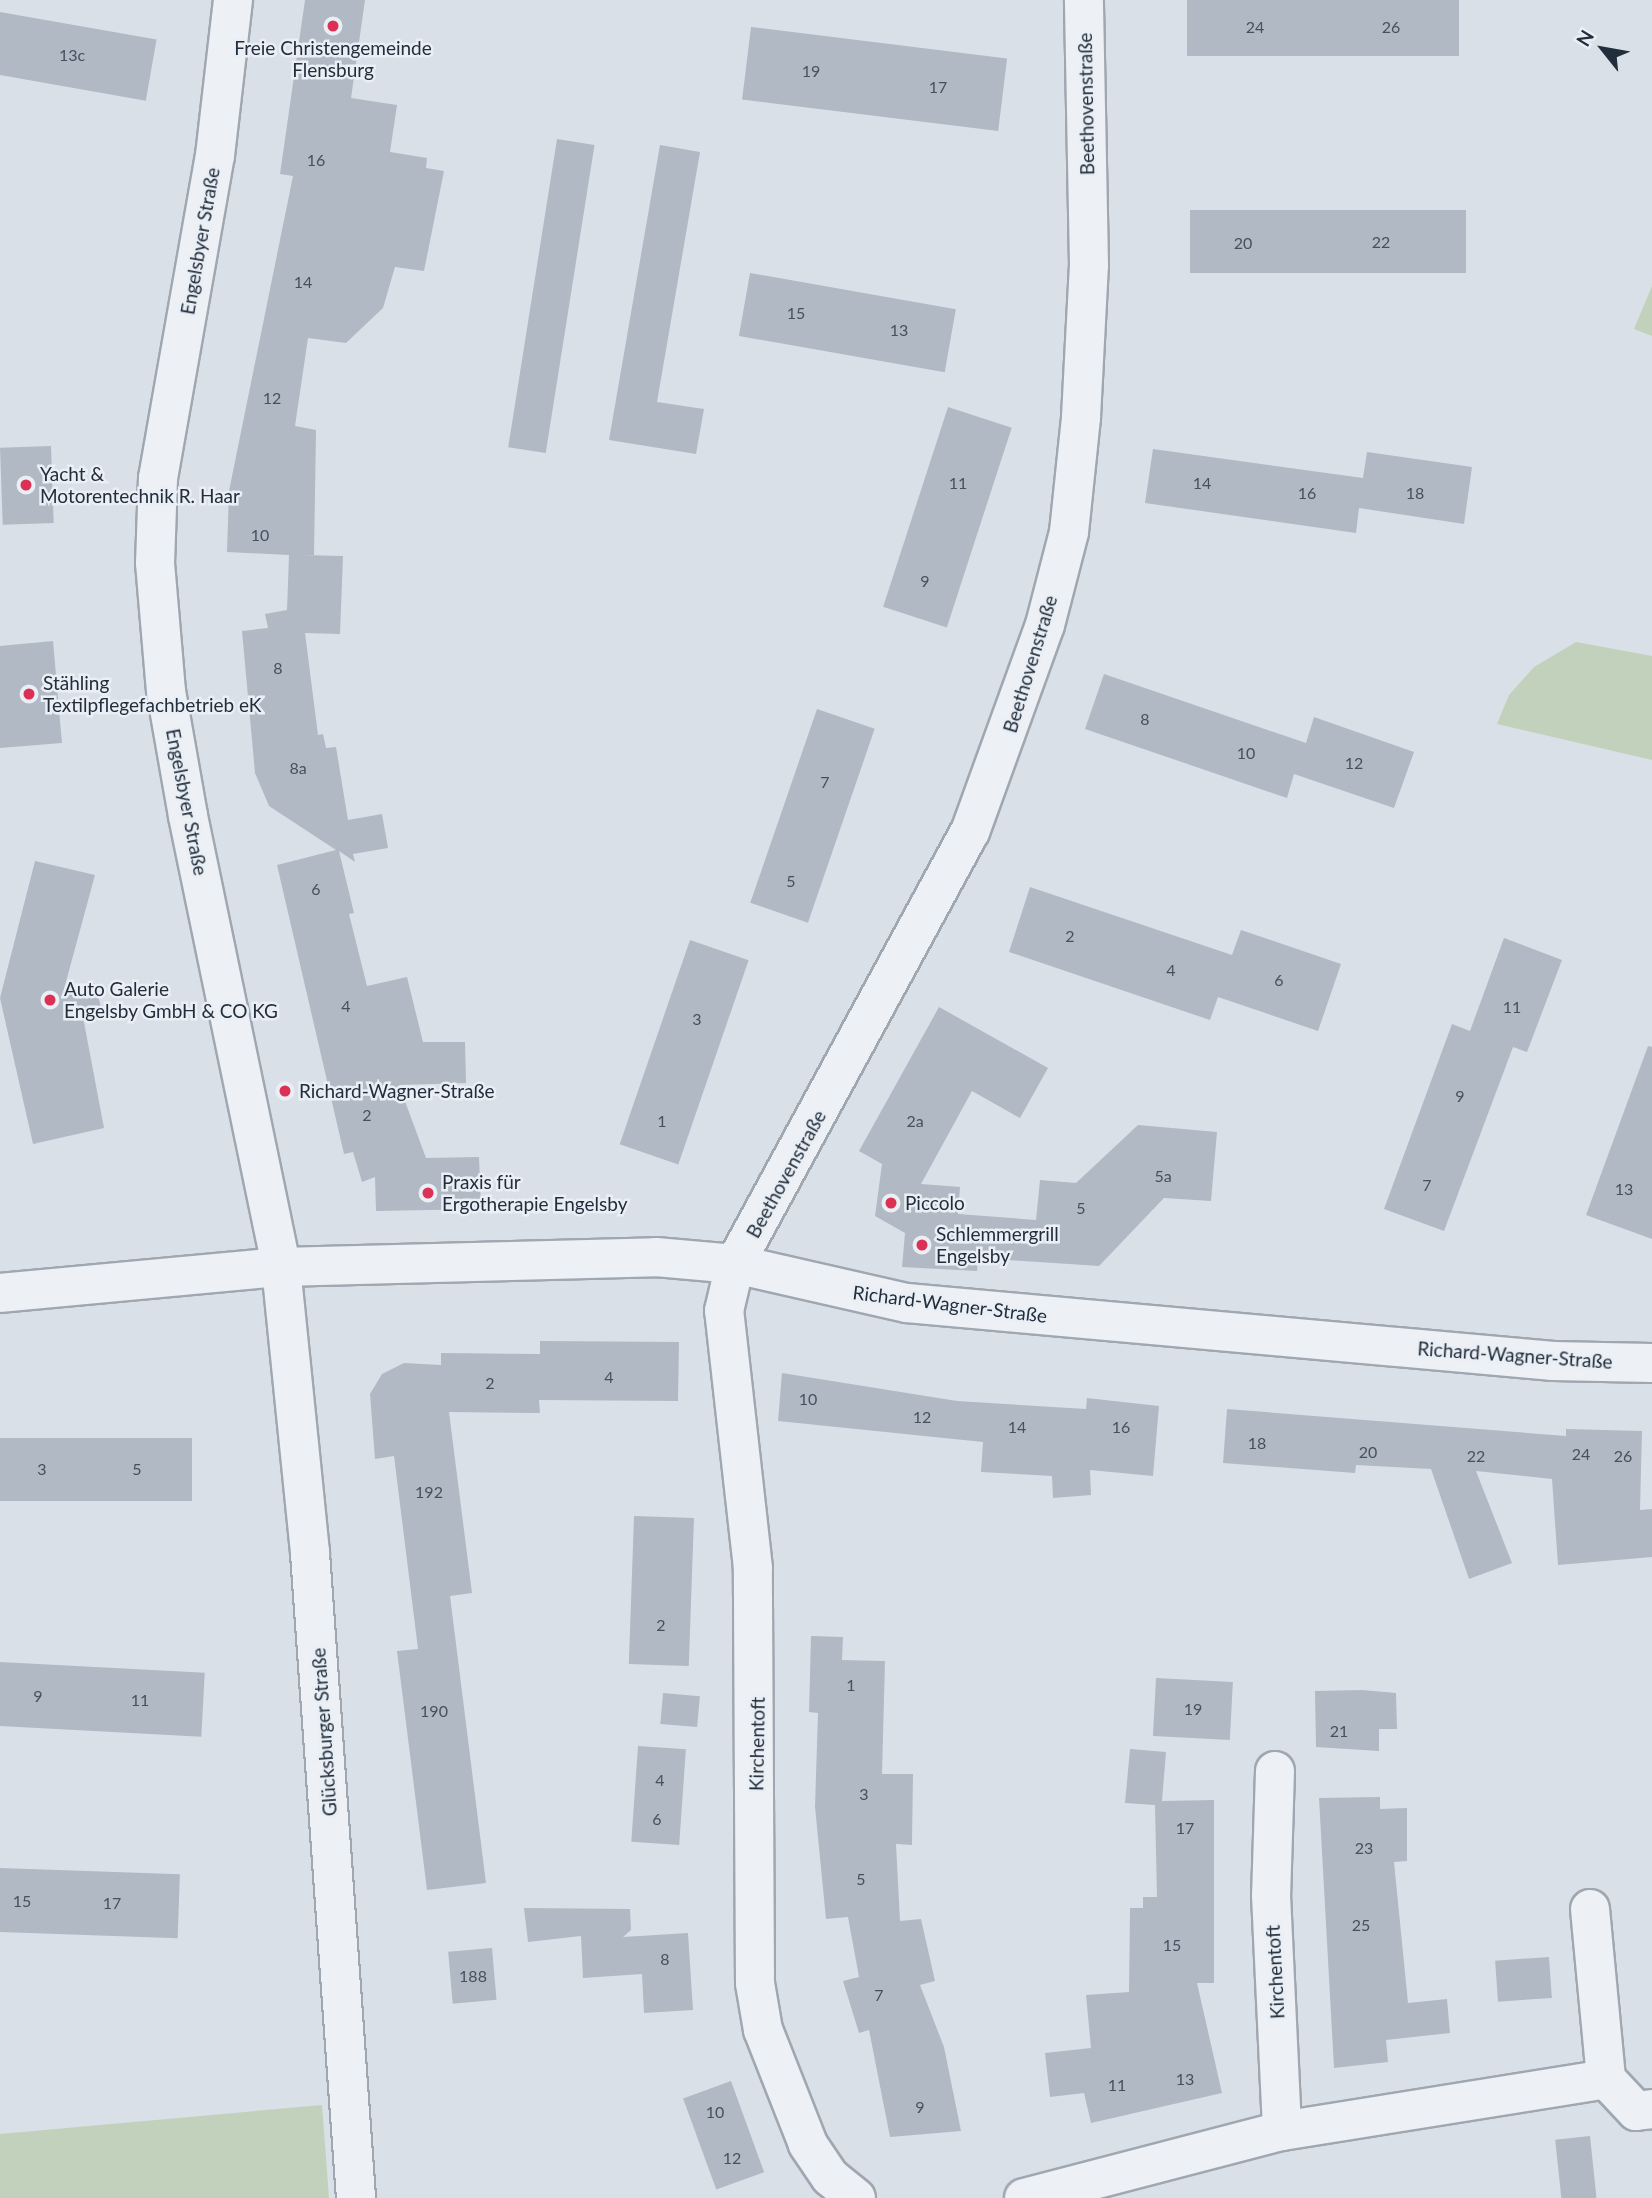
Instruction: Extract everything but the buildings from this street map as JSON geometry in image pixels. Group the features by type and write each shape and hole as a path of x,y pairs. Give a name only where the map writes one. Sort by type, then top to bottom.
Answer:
{"street":[{"name":"Engelsbyer Straße","path":"233,0 215,155 158,478 155,564 166,691 188,816 281,1267"},
{"name":"Beethovenstraße","path":"735,1264 908,958 970,832 1045,625 1069,533 1082,417 1090,265 1084,0"},
{"name":"Richard-Wagner-Straße","path":"0,1293 281,1267 656,1257 735,1264 907,1303 1553,1361 1652,1363"},
{"name":"Kirchentoft","path":"735,1264 724,1311 753,1568 755,1983 767,2041 808,2144 830,2177 856,2198"},
{"name":"Glücksburger Straße","path":"281,1267 310,1553 356,2198"},
{"name":"Kirchentoft","path":"1275,1772 1271,1895 1282,2132"},
{"path":"1590,1909 1606,2079 1636,2111 1652,2109"},
{"path":"1024,2198 1282,2132 1606,2079"}],"green space":[{"path":"1652,286 1652,336 1634,329"},
{"path":"1576,642 1652,656 1652,760 1497,724 1509,695 1534,667"},
{"path":"322,2105 329,2198 0,2198 0,2134"}],"place":[{"name":"Freie Christengemeinde Flensburg","path":"333,26"},
{"name":"Yacht & Motorentechnik R. Haar","path":"26,485"},
{"name":"Stähling Textilpflegefachbetrieb eK","path":"29,694"},
{"name":"Auto Galerie Engelsby GmbH & CO KG","path":"50,1000"},
{"name":"Richard-Wagner-Straße","path":"285,1091"},
{"name":"Praxis für Ergotherapie Engelsby","path":"428,1193"},
{"name":"Piccolo","path":"891,1203"},
{"name":"Schlemmergrill Engelsby","path":"922,1245"}]}
